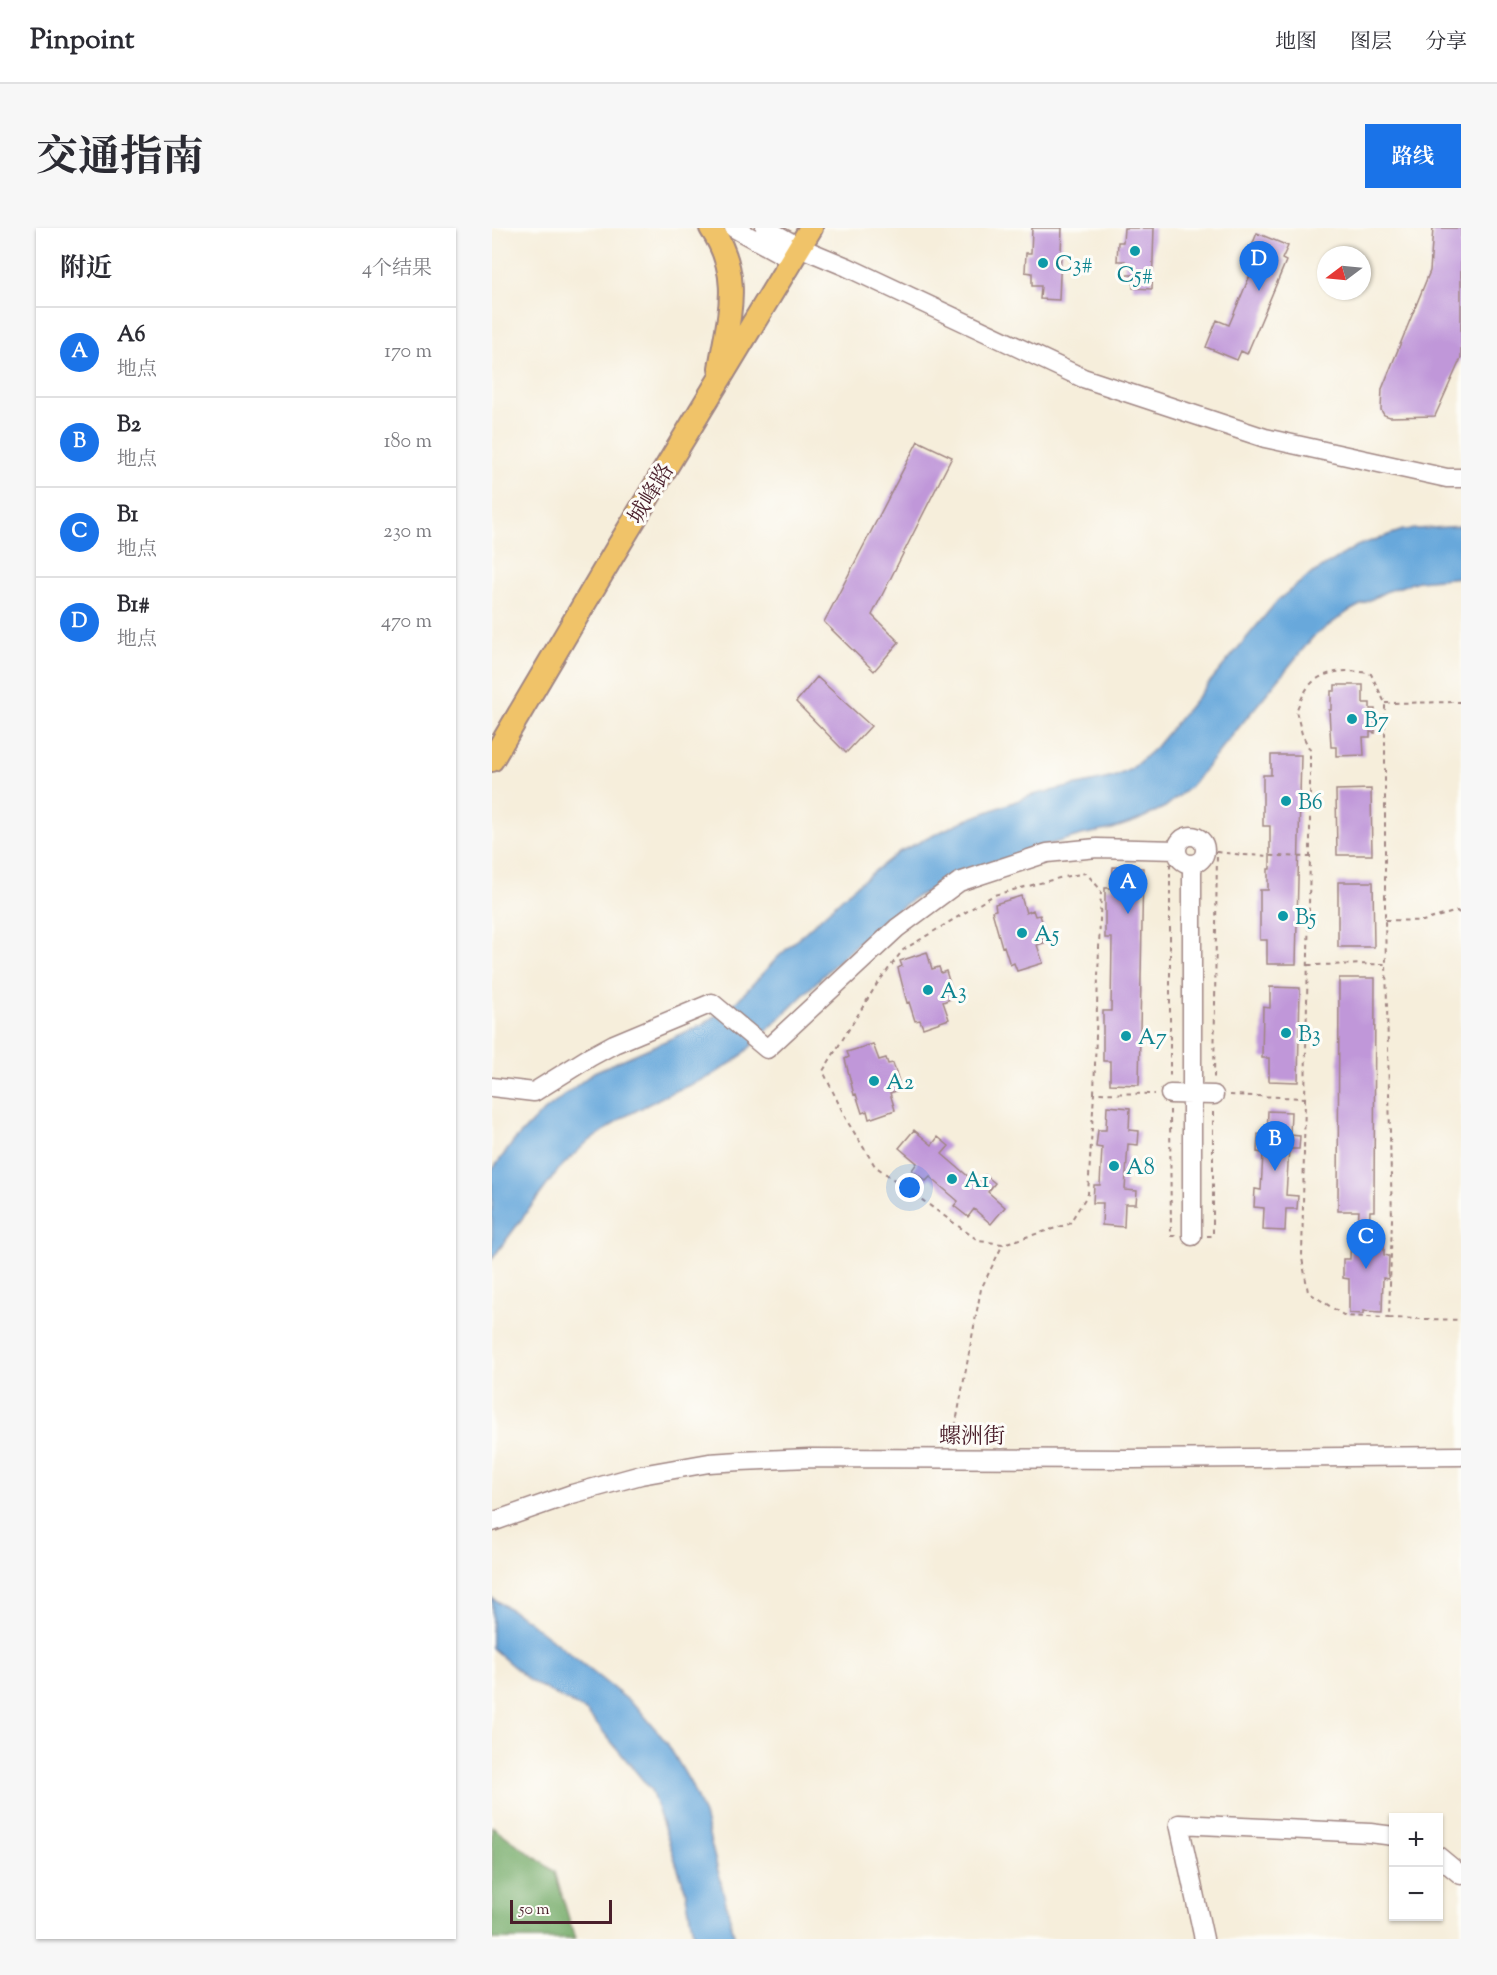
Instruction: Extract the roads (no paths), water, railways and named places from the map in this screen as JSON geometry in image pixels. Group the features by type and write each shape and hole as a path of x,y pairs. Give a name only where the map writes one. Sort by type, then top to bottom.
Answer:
{"main road":[{"path":"711,228 726,253 731,272 732,297 718,381"},
{"name":"城峰路","path":"492,760 801,245"}],"street":[{"path":"734,228 801,245"},
{"path":"765,228 1083,378 1265,438 1447,478 1461,478"},
{"path":"1174,850 1183,838 1191,836 1203,843 1205,856 1192,1094 1192,1236"},
{"path":"492,1087 534,1092 614,1044 712,1003 767,1048 897,928 959,882 1047,853 1097,848 1174,850 1183,862 1205,856"},
{"path":"1170,1094 1214,1095"},
{"name":"螺洲街","path":"492,1522 562,1497 612,1483 709,1463 810,1458 1132,1459 1461,1456"},
{"path":"1204,1939 1179,1824 1389,1835"},
{"path":"1443,1860 1461,1875"}],"water":[{"path":"1461,526 1461,577 1418,581 1385,592 1349,611 1313,637 1190,787 1165,807 1136,821 1112,829 1081,835 1034,849 952,878 914,898 879,924 838,961 739,1058 711,1076 666,1095 624,1117 585,1144 559,1169 492,1259 492,1170 514,1141 537,1117 594,1072 702,1025 737,1001 777,958 852,889 899,852 961,822 1032,795 1114,777 1131,769 1155,748 1278,600 1308,576 1357,546 1403,530"},
{"path":"492,1598 526,1619 638,1708 667,1743 690,1782 704,1815 735,1939 694,1939 685,1889 651,1790 586,1711 530,1681 492,1648"}],"place":[{"name":"C5#","path":"1135,251"},
{"name":"C3#","path":"1043,263"},
{"name":"B1#","path":"1259,291"},
{"name":"B7","path":"1352,719"},
{"name":"B6","path":"1286,801"},
{"name":"A6","path":"1128,914"},
{"name":"B5","path":"1283,916"},
{"name":"A5","path":"1022,933"},
{"name":"A3","path":"928,990"},
{"name":"B3","path":"1286,1033"},
{"name":"A7","path":"1126,1036"},
{"name":"A2","path":"874,1081"},
{"name":"A8","path":"1114,1166"},
{"name":"B2","path":"1275,1171"},
{"name":"A1","path":"952,1179"},
{"name":"B1","path":"1366,1269"}]}
